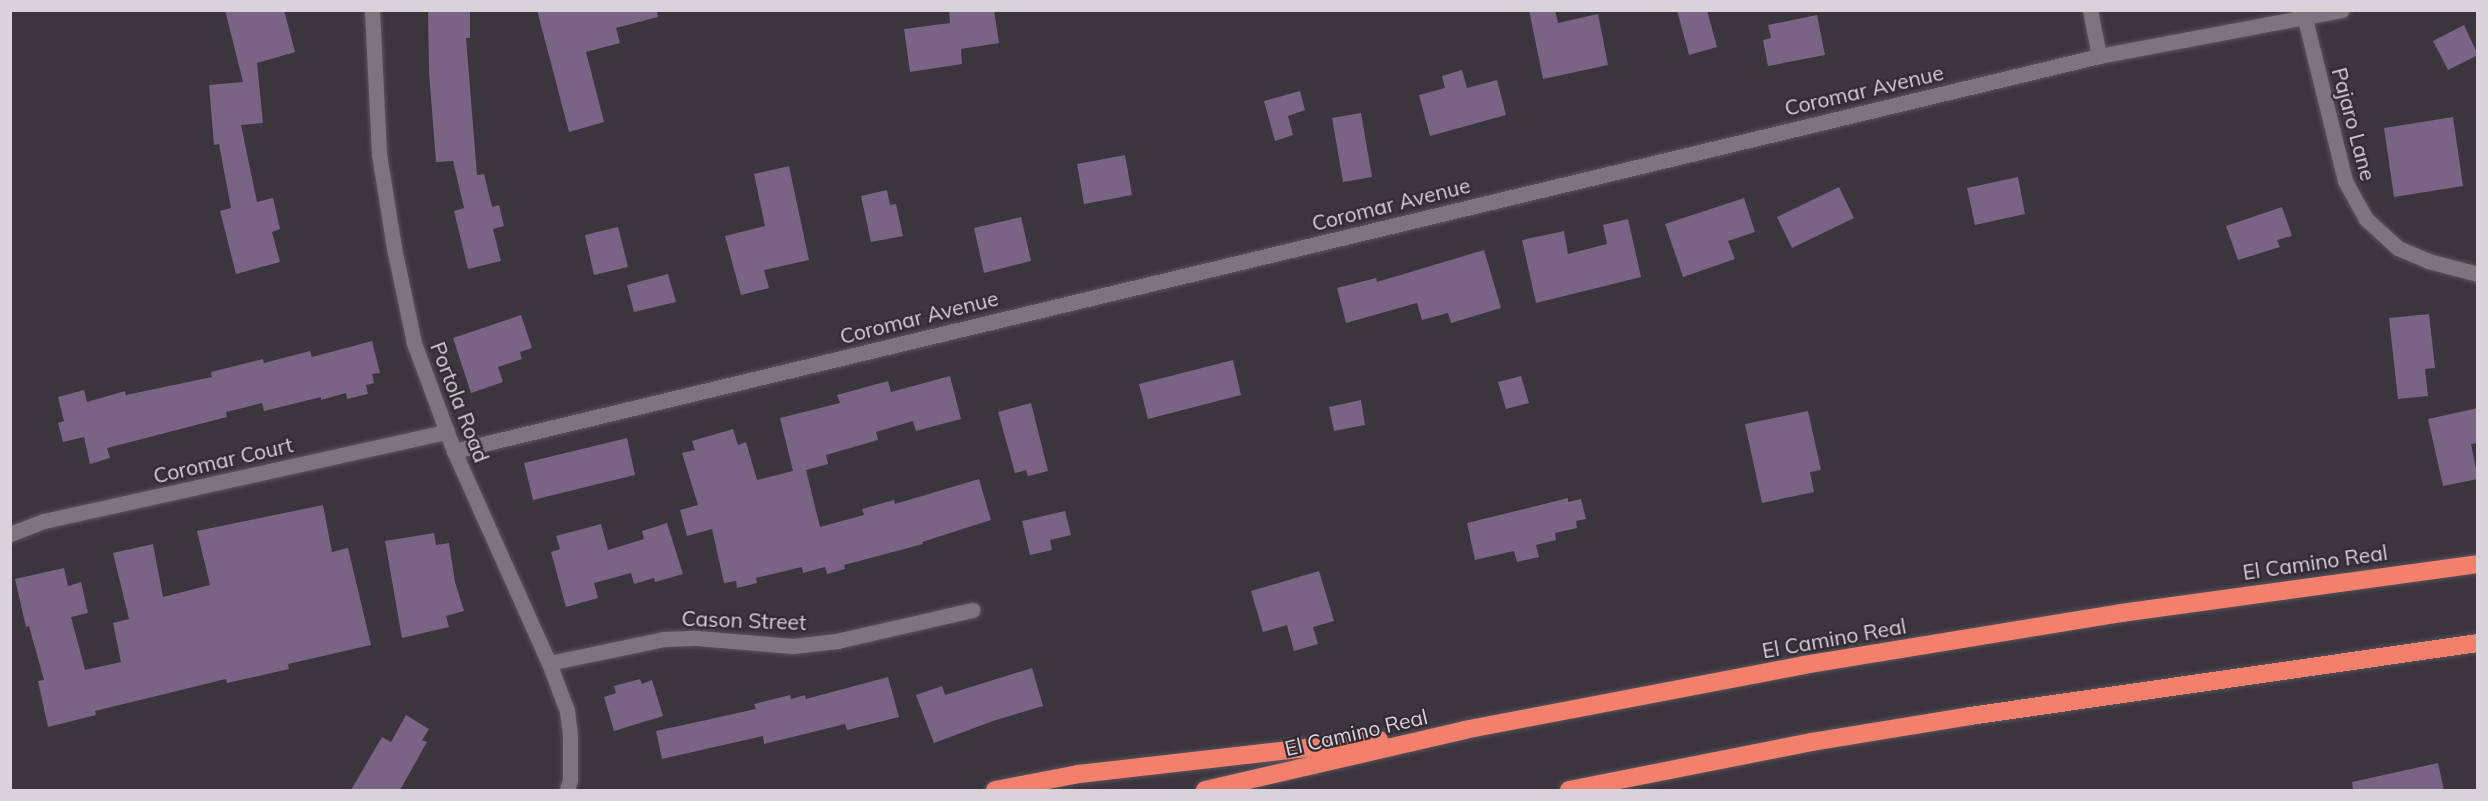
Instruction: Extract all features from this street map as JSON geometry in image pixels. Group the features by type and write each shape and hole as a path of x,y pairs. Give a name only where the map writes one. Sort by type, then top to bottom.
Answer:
{"highway":[{"name":"El Camino Real","path":"1205,790 1464,730 1804,665 2121,612 2478,564"},
{"path":"1569,790 1812,742 1970,716 2284,668 2478,643"},
{"path":"995,790 1079,774 1464,730"}],"street":[{"name":"Portola Road","path":"372,10 379,154 394,248 414,343 454,451 549,663 567,711 570,736 570,780 567,790"},
{"path":"2090,10 2099,56"},
{"name":"Coromar Avenue","path":"454,451 2099,56 2305,19 2342,10"},
{"name":"Pajaro Lane","path":"2305,19 2345,181 2366,219 2398,248 2428,261 2478,274"},
{"name":"Coromar Court","path":"10,534 44,521 447,432"},
{"name":"Cason Street","path":"549,663 664,639 793,646 837,641 972,610"}],"building":[{"path":"225,10 284,10 295,52 257,63 263,123 241,125 257,202 273,198 280,229 272,232 280,262 236,274 220,211 231,208 219,144 214,145 209,85 243,82"},
{"path":"428,10 470,10 470,38 466,38 477,175 484,174 492,207 499,205 504,226 493,229 501,261 468,269 454,211 464,208 453,161 436,162 429,72"},
{"path":"537,10 657,10 658,17 616,28 620,43 586,52 604,122 569,132"},
{"path":"949,10 994,10 999,43 961,49 962,64 910,72 904,29 950,23"},
{"path":"1529,10 1555,10 1558,23 1598,14 1608,65 1543,79"},
{"path":"1677,10 1707,10 1717,47 1689,55"},
{"path":"1817,15 1825,55 1768,66 1763,40 1771,38 1768,25"},
{"path":"2464,25 2478,55 2448,70 2433,41"},
{"path":"1462,70 1467,88 1497,80 1506,115 1430,136 1419,95 1445,88 1442,76"},
{"path":"1300,91 1305,110 1288,116 1293,135 1275,141 1264,101"},
{"path":"1361,113 1372,177 1343,182 1332,118"},
{"path":"2453,117 2463,186 2394,197 2384,128"},
{"path":"1125,155 1132,195 1084,204 1077,164"},
{"path":"789,166 809,260 764,270 769,288 741,295 725,236 765,226 754,174"},
{"path":"2018,177 2025,214 1975,225 1967,188"},
{"path":"1839,187 1854,218 1792,248 1777,217"},
{"path":"887,190 890,205 896,204 903,236 871,242 861,196"},
{"path":"1744,198 1755,232 1728,241 1735,259 1683,277 1665,224"},
{"path":"2282,207 2292,236 2277,240 2280,247 2238,260 2226,226"},
{"path":"1021,217 1031,261 984,273 974,228"},
{"path":"1628,219 1641,277 1536,303 1522,240 1564,231 1568,254 1607,244 1603,225"},
{"path":"618,227 628,267 594,275 585,235"},
{"path":"1484,250 1501,308 1451,323 1448,313 1422,320 1417,303 1346,323 1337,288 1376,278 1377,282"},
{"path":"668,274 676,302 634,312 627,285"},
{"path":"2429,314 2435,368 2425,369 2428,396 2398,399 2389,318"},
{"path":"521,315 532,348 520,352 522,359 498,367 503,382 471,393 453,338"},
{"path":"372,341 380,373 372,374 374,383 366,385 368,394 347,399 346,393 321,400 321,397 264,411 262,403 226,412 227,417 107,448 110,458 90,464 84,437 63,442 58,423 64,421 58,397 84,390 87,402 125,391 126,395 212,377 211,372 263,359 264,363 310,351 312,357"},
{"path":"1233,360 1241,395 1148,419 1139,384"},
{"path":"950,376 961,419 916,431 913,421 876,432 878,440 826,455 828,464 806,470 820,527 864,515 862,509 894,500 895,504 979,479 991,520 922,542 923,544 844,565 845,569 827,574 825,567 803,573 802,567 756,578 757,583 737,588 736,581 724,583 712,529 687,536 680,510 698,505 682,453 695,450 692,441 733,429 738,445 746,442 757,480 793,471 780,418 840,403 837,395 888,381 891,392"},
{"path":"1521,376 1529,403 1506,409 1498,382"},
{"path":"1361,400 1365,425 1334,431 1329,407"},
{"path":"1031,403 1048,471 1028,476 1026,470 1015,473 998,412"},
{"path":"2478,408 2478,443 2471,444 2478,479 2443,486 2428,419"},
{"path":"1808,411 1821,470 1810,472 1814,492 1762,503 1745,424"},
{"path":"627,438 635,475 533,500 524,463"},
{"path":"1568,498 1568,502 1581,499 1586,519 1576,521 1577,528 1555,533 1556,540 1536,545 1539,557 1517,562 1514,551 1475,560 1467,523"},
{"path":"323,505 332,552 348,548 371,645 288,664 289,669 227,683 226,679 95,711 96,715 48,727 38,681 44,680 29,626 26,627 15,579 64,568 68,586 81,582 88,613 71,617 85,670 121,662 113,623 129,619 113,553 153,544 163,597 210,585 197,531"},
{"path":"1065,511 1071,535 1050,540 1052,550 1030,555 1022,521"},
{"path":"667,523 683,574 655,582 654,578 634,584 631,573 594,583 598,598 566,607 551,552 560,549 556,536 601,524 608,550 644,539 642,531"},
{"path":"434,533 436,545 449,543 455,582 464,611 446,616 449,627 402,638 385,541"},
{"path":"1319,571 1334,621 1313,627 1318,644 1294,651 1287,625 1263,632 1251,591"},
{"path":"1032,668 1043,706 993,721 934,743 916,695 942,686 945,695"},
{"path":"888,677 899,717 847,730 845,724 764,744 763,736 662,759 656,731 756,709 754,704 790,695 791,699 805,695 806,699"},
{"path":"640,679 642,684 652,680 663,716 614,731 604,697 616,693 614,686"},
{"path":"406,715 429,729 422,740 427,742 400,790 351,790 382,737 391,742"},
{"path":"2438,763 2444,790 2353,790 2352,782"}]}
